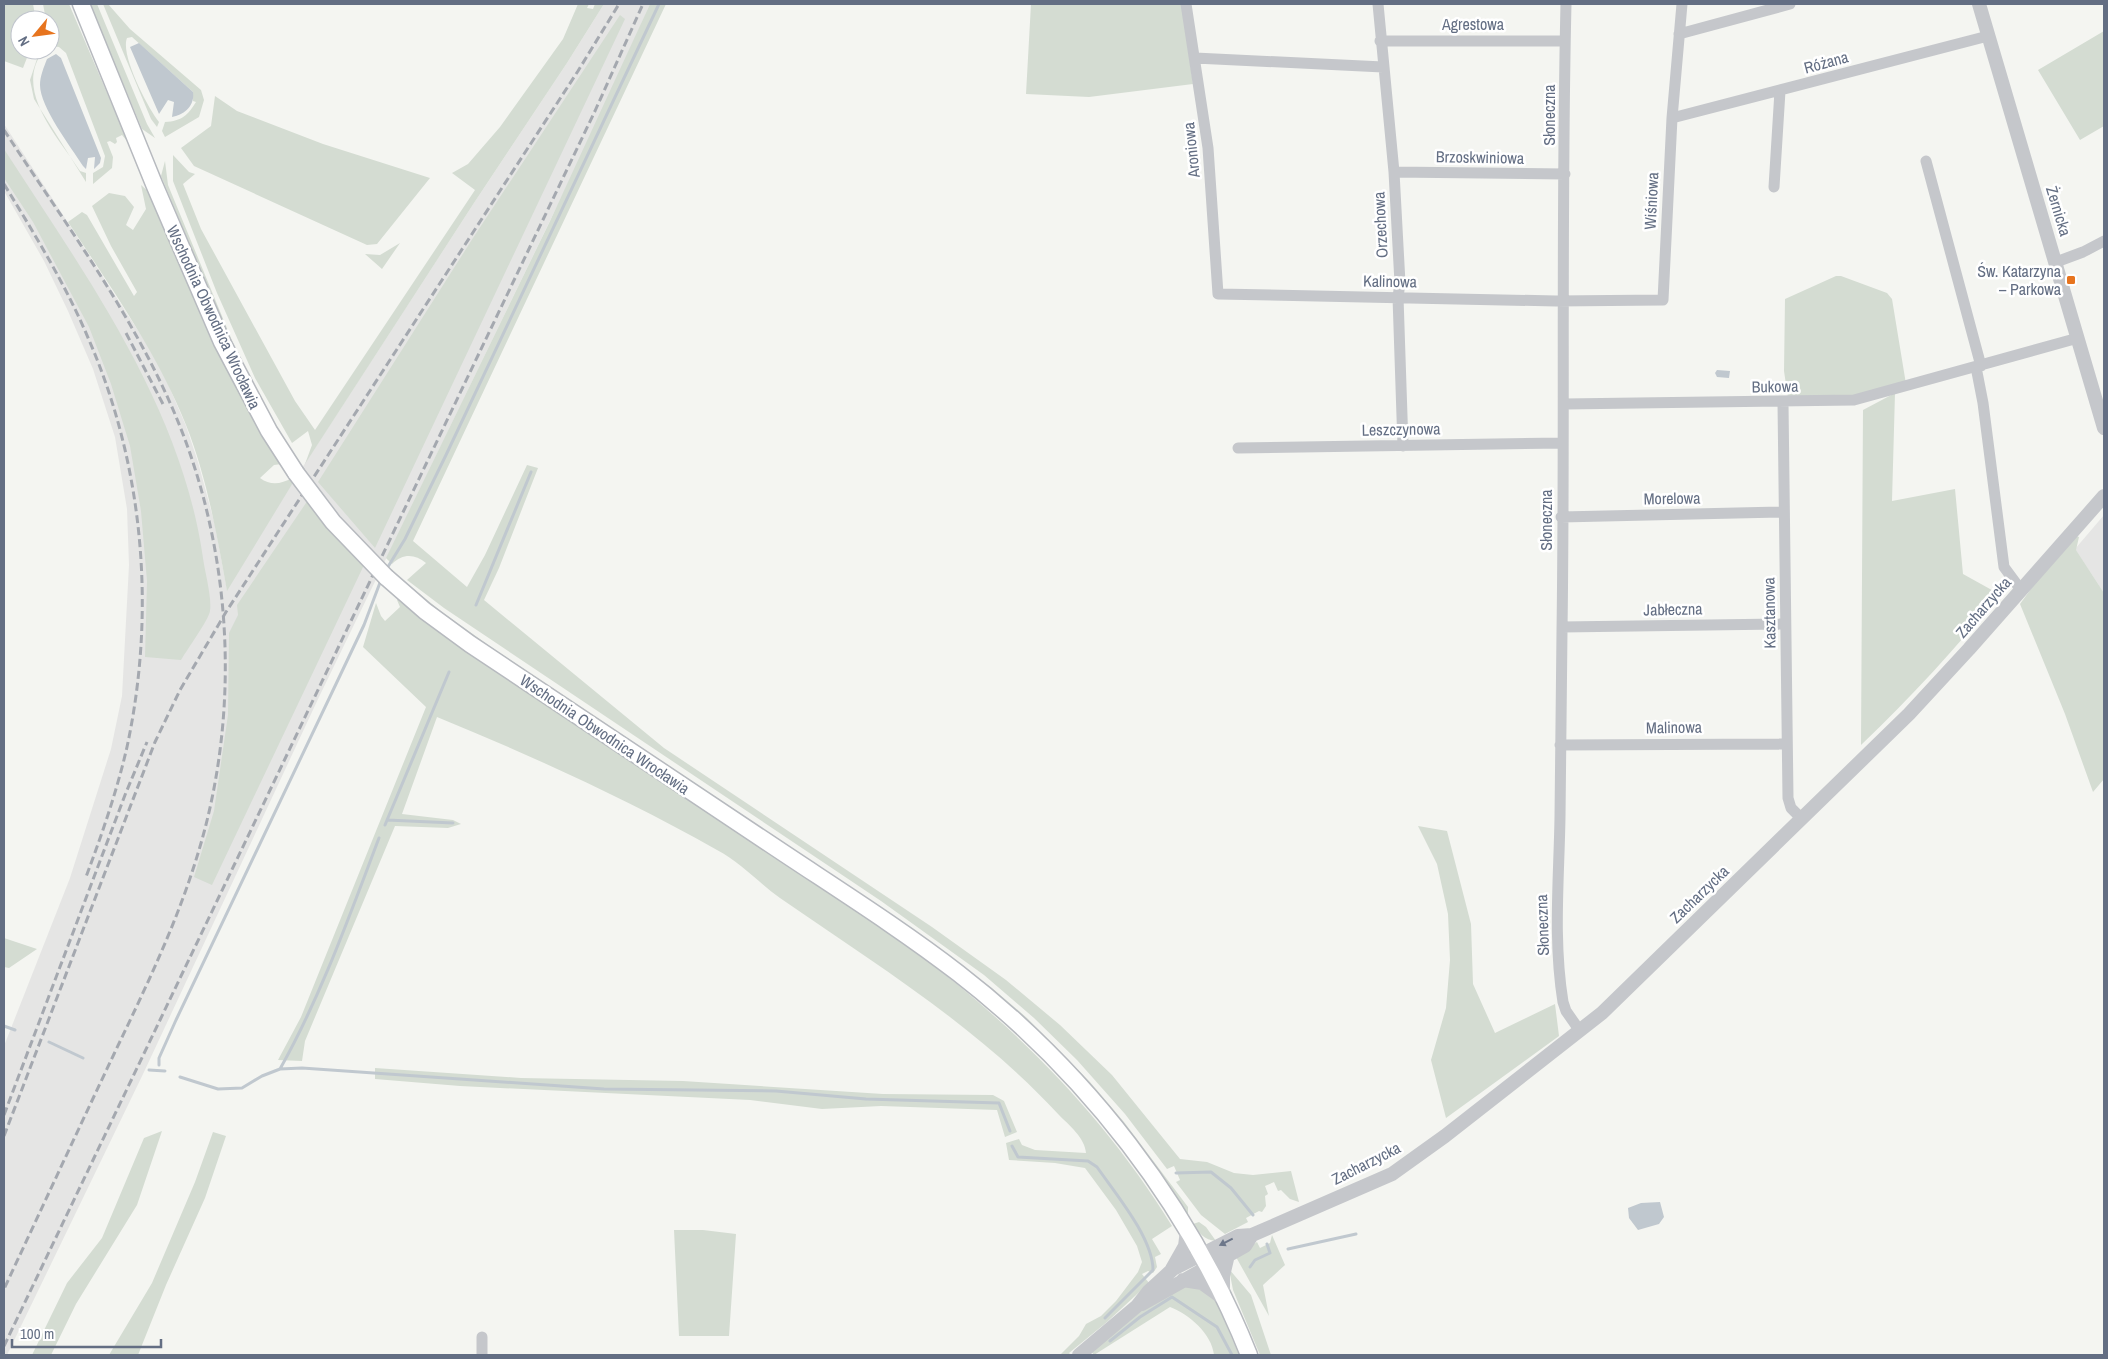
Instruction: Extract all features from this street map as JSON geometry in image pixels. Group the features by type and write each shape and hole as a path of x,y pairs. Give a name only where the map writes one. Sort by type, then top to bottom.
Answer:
{"main road":[{"name":"Wschodnia Obwodnica Wrocławia","path":"82,8 222,342 268,432 333,522 386,576 425,611 470,644 936,957 981,992 1038,1042 1098,1105 1142,1161 1204,1261 1249,1355"}],"street":[{"name":"Aroniowa","path":"1186,4 1208,148 1218,294"},
{"name":"Orzechowa","path":"1378,4 1380,41 1394,172 1400,283 1398,297 1404,446"},
{"name":"Słoneczna","path":"1566,4 1562,301 1565,404 1561,517 1560,818 1556,909 1563,1002 1566,1011 1580,1031"},
{"name":"Wiśniowa","path":"1562,301 1662,300 1672,118 1682,4"},
{"path":"1679,34 1790,4"},
{"name":"Żernicka","path":"1979,4 2104,428"},
{"name":"Różana","path":"1672,118 1988,36"},
{"name":"Agrestowa","path":"1380,41 1565,41"},
{"path":"1195,58 1383,67"},
{"path":"1774,187 1780,91"},
{"path":"1926,161 1979,367 2004,567 2021,590"},
{"name":"Brzoskwiniowa","path":"1394,172 1565,174"},
{"path":"2056,262 2084,252 2104,241"},
{"name":"Kalinowa","path":"1218,294 1562,301"},
{"name":"Bukowa","path":"1565,404 1783,403 1854,400 1979,367 2078,338"},
{"name":"Kasztanowa","path":"1783,403 1788,798 1791,808 1801,818"},
{"name":"Leszczynowa","path":"1238,448 1563,443"},
{"name":"Zacharzycka","path":"1079,1355 1137,1306 1183,1280 1204,1261 1238,1236 1252,1235 1392,1174 1445,1136 1580,1031 1602,1012 1909,714 2104,496"},
{"name":"Morelowa","path":"1561,517 1784,512"},
{"name":"Jabłeczna","path":"1562,627 1785,624"},
{"name":"Malinowa","path":"1560,745 1787,744"},
{"path":"1170,1272 1185,1246 1187,1231"},
{"name":"Zacharzycka","path":"1137,1306 1148,1292 1170,1272 1204,1261 1228,1256 1245,1246 1252,1235"},
{"path":"1223,1298 1223,1276 1228,1256"},
{"path":"1183,1280 1202,1283 1223,1298"},
{"path":"482,1337 482,1355"}],"shaded area":[{"path":"4,4 33,4 34,10 10,10 10,60 26,60 23,68 4,61"},
{"path":"43,4 69,4 128,142 122,135 116,138 117,142 115,144 110,141 107,142 113,157 112,168 93,184 93,173 103,167 105,156 66,53 60,48 60,10 44,10"},
{"path":"90,4 97,4 147,124 155,138 142,129"},
{"path":"103,4 108,4 130,29 201,90 204,100 199,117 165,137 162,131 165,122 180,119 187,114 196,102 193,101 193,92 132,37 127,38 126,46 131,68 142,94 159,122 157,127 151,119"},
{"path":"578,4 589,4 587,8 593,9 595,4 604,4 305,464 312,445 308,431 292,443 255,378 217,293 173,181 173,155 189,172 195,174 183,184 201,229 295,401 315,430 475,190 452,173 468,164 500,127 563,39"},
{"path":"604,4 650,4 594,130 319,697 144,1072 7,1355 4,1355 4,1046 70,878 111,749 122,696 129,565 127,509 115,437 93,369 68,311 44,261 4,191 4,124 148,346 165,377 186,426 198,462 215,525 227,590 265,525"},
{"path":"650,4 666,4 413,541 467,587 485,555 527,465 538,468 499,568 484,600 664,748 932,927 1006,980 1060,1025 1112,1075 1180,1159 1207,1162 1234,1173 1253,1175 1291,1171 1299,1202 1290,1199 1281,1190 1278,1191 1274,1182 1265,1186 1268,1194 1265,1196 1266,1206 1262,1212 1259,1211 1246,1218 1248,1222 1225,1234 1201,1215 1176,1182 1180,1180 1174,1166 1167,1169 1125,1114 1077,1060 1034,1018 984,975 881,901 444,608 407,580 426,563 422,560 413,556 405,556 392,564 386,558 550,221"},
{"path":"1031,4 1182,4 1193,84 1089,97 1026,94"},
{"path":"620,15 625,19 375,548 318,482 473,238"},
{"path":"2104,31 2104,126 2080,140 2038,70"},
{"path":"139,43 193,92 190,106 181,114 172,117 174,102 168,100 159,114 130,47"},
{"path":"61,58 101,158 100,163 94,169 95,157 88,158 86,169 50,115 41,94 40,82 47,60 60,60"},
{"path":"35,65 33,81 41,110 34,99 30,80"},
{"path":"215,96 237,111 323,144 430,178 377,244 367,245 194,166 181,148 211,126"},
{"path":"41,110 70,156 51,129"},
{"path":"4,149 67,245 126,344 152,395 174,447 191,502 210,599 209,615 181,660 145,657 147,581 141,511 130,446 111,384 89,327 33,222 4,178"},
{"path":"70,156 80,171 86,173 86,182"},
{"path":"165,161 168,185 237,352 161,176"},
{"path":"141,185 150,193 194,298 226,366 282,464 274,465 260,478 272,483 284,482 292,478 294,481 227,591 206,486 186,425 147,346 117,296 68,222 82,212 87,215 134,296 137,292 111,246 92,206 109,193 125,196 134,207 126,225 133,230 146,209"},
{"path":"400,243 382,269 365,254 380,255"},
{"path":"1836,276 1841,276 1887,293 1892,299 1906,384 1848,397 1788,398 1784,371 1785,299"},
{"path":"240,359 287,448 251,382"},
{"path":"1717,370 1730,371 1729,378 1717,377 1715,373"},
{"path":"1895,393 1892,501 1955,489 1963,574 1999,594 1933,672 1861,745 1863,410"},
{"path":"308,500 364,565 212,885 194,877 214,811 228,715 229,633 238,615 237,605"},
{"path":"2104,515 2104,593 2075,549"},
{"path":"2076,536 2079,537 2076,550 2104,593 2104,779 2093,792 2065,714 2020,604 2041,575"},
{"path":"405,582 442,612 491,647 900,920 993,989 1027,1018 1090,1082 1124,1122 1188,1207 1188,1217 1144,1150 1088,1082 1022,1018 975,977 951,958 506,660 441,614"},
{"path":"399,597 674,788 869,918 929,962 989,1011 1048,1067 1075,1096 1126,1159 1172,1226 1152,1239 1161,1254 1155,1257 1157,1267 1153,1273 1148,1271 1142,1274 1149,1283 1107,1322 1069,1353 1071,1355 1060,1355 1079,1336 1086,1324 1101,1316 1116,1301 1138,1272 1142,1262 1137,1246 1116,1210 1085,1168 1055,1163 1009,1160 1006,1143 1019,1139 1022,1145 1035,1150 1086,1153 1083,1142 1072,1127 1028,1083 961,1025 890,973 780,898 725,855 649,813 579,779 437,717 402,814 453,820 461,824 448,828 395,826 305,1041 302,1061 278,1060 301,1017 426,707 363,647 376,603 385,621 400,607 397,600"},
{"path":"1418,826 1447,831 1471,924 1473,984 1495,1033 1555,1004 1559,1036 1446,1118 1431,1060 1446,1008 1450,960 1448,914 1437,864"},
{"path":"4,938 37,949 9,968 4,967"},
{"path":"375,1068 521,1078 683,1081 883,1094 993,1095 1004,1101 1017,1132 1005,1137 997,1110 881,1106 822,1109 750,1100 460,1086 375,1079"},
{"path":"162,1131 137,1205 76,1304 51,1355 32,1355 67,1283 102,1238 144,1138"},
{"path":"213,1132 226,1136 205,1198 166,1285 138,1355 109,1355 152,1283 195,1182"},
{"path":"1660,1202 1664,1217 1659,1224 1638,1230 1629,1218 1628,1208 1641,1203"},
{"path":"1199,1222 1206,1227 1216,1241 1205,1238 1200,1233 1193,1224"},
{"path":"674,1230 703,1230 736,1234 729,1336 679,1336"},
{"path":"1272,1235 1285,1265 1263,1285 1269,1316 1236,1257 1257,1242 1260,1248 1270,1243"},
{"path":"1229,1269 1251,1295 1271,1355 1260,1355 1233,1290"},
{"path":"1190,1283 1215,1298 1239,1355 1214,1355 1204,1332 1185,1314 1170,1307 1094,1355 1091,1351 1141,1310"}],"waterway":[{"path":"386,570 405,539 446,455 659,4"},
{"path":"476,605 531,472"},
{"path":"159,1065 159,1058 176,1020 364,625 381,580"},
{"path":"385,825 449,672"},
{"path":"387,820 453,823"},
{"path":"280,1069 309,1013 379,838"},
{"path":"4,1026 15,1030"},
{"path":"49,1042 83,1058"},
{"path":"180,1077 218,1089 242,1088 262,1076 280,1069 302,1068 604,1089 776,1091 866,1099 999,1103 1010,1131"},
{"path":"149,1070 165,1071"},
{"path":"1012,1146 1018,1157 1088,1161 1097,1167 1140,1230 1147,1244 1153,1270 1105,1318"},
{"path":"1176,1173 1211,1172 1231,1188 1253,1215"},
{"path":"1288,1249 1356,1234"},
{"path":"1250,1267 1255,1260 1270,1253 1267,1244"},
{"path":"1110,1341 1140,1317 1172,1297 1217,1327 1232,1355"}],"railway":[{"path":"4,1136 155,742 180,690 226,612 578,71 619,4"},
{"path":"4,1346 595,111 643,4"},
{"path":"4,130 115,298 154,369 171,405 191,458 207,512 218,568 224,625 225,682 221,739 213,795 191,876 149,979 4,1289"},
{"path":"4,184 49,260 70,300 89,340 108,388 122,438 133,489 140,540 141,644 136,696 119,780 86,877"},
{"path":"126,333 164,406"},
{"path":"4,1115 125,795 147,742"}],"place":[{"name":"Św. Katarzyna – Parkowa","path":"2071,280"}]}
